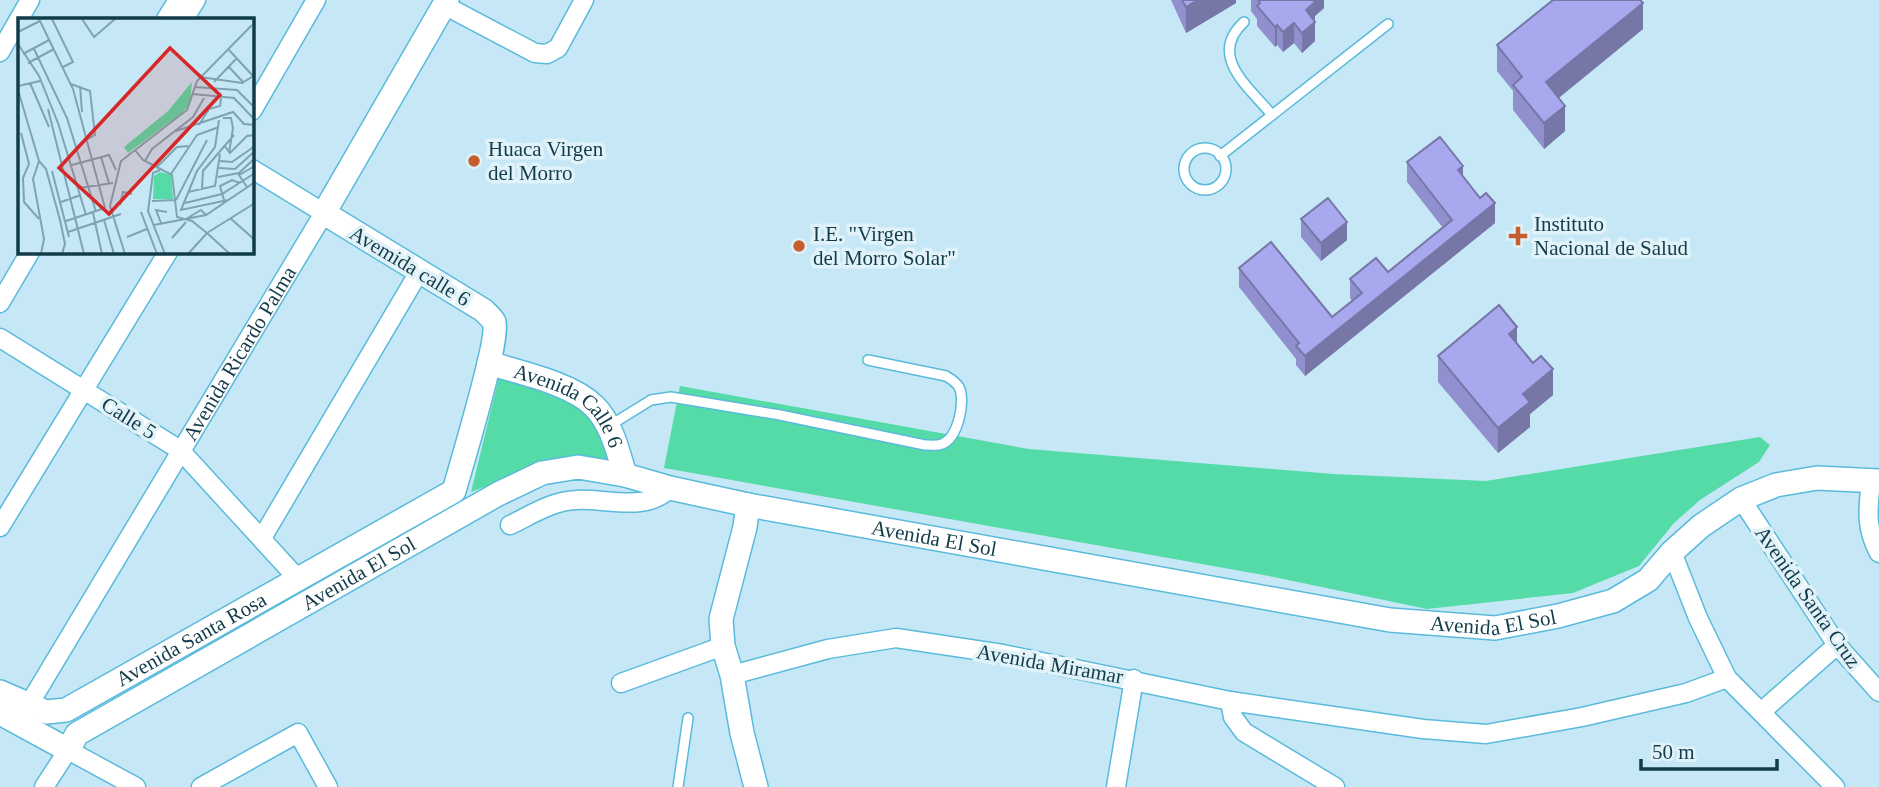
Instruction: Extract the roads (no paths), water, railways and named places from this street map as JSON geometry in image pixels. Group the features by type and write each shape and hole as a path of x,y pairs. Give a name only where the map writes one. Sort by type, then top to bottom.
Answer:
{"street":[{"path":"20,18 30,0"},
{"path":"167,18 178,0"},
{"path":"185,18 196,0"},
{"path":"254,108 316,0"},
{"path":"446,3 535,53 547,54 558,48 584,0"},
{"name":"Avenida Ricardo Palma","path":"27,706 324,214 446,3"},
{"path":"0,52 18,21"},
{"path":"254,170 324,214"},
{"name":"Avemida calle 6","path":"324,214 483,310 494,321"},
{"path":"0,303 29,254"},
{"path":"0,527 167,254"},
{"path":"262,538 418,272"},
{"name":"Avenida Santa Rosa","path":"0,692 46,712 66,710 454,491 489,363 495,335 494,321"},
{"name":"Calle 5","path":"0,338 180,450 299,580"},
{"name":"Avenida Calle 6","path":"489,363 570,389 594,406 608,427 625,475"},
{"name":"Avenida El Sol","path":"44,787 77,734 498,494 542,473 578,467 625,475 748,505 1390,620 1495,628 1558,616 1613,601 1648,580 1672,552 1700,526 1741,499 1776,485 1817,478 1875,481"},
{"path":"1875,481 1868,520 1871,538 1879,553"},
{"path":"510,525 550,505 575,500 622,503 654,500 670,488"},
{"name":"Avenida Santa Cruz","path":"1741,499 1837,645 1879,692"},
{"path":"748,505 745,527 721,619 723,646 732,675 742,733 756,787"},
{"path":"1672,552 1698,618 1727,678 1835,787"},
{"name":"Avenida Miramar","path":"732,675 828,649 896,638 1003,654 1230,701 1423,729 1486,734 1582,717 1686,692 1727,678"},
{"path":"1761,712 1837,645"},
{"path":"621,683 723,646"},
{"path":"1116,787 1134,679"},
{"path":"1230,701 1233,718 1244,732 1335,787"},
{"path":"0,713 136,787"},
{"path":"201,787 298,733 328,787"}],"lane":[{"path":"1244,22 1229,40 1228,53 1233,68 1272,115"},
{"path":"1220,156 1388,24"},
{"path":"1208,149 1220,156 1224,162 1224,176 1215,187 1201,190 1189,182 1185,176 1185,162 1194,151 1208,149"},
{"path":"608,427 651,400 671,397 780,415 925,445 939,445 947,440 959,425 961,390 957,383 946,376 868,360"},
{"path":"678,787 688,718"}],"place":[{"name":"Huaca Virgen del Morro","path":"474,161"},
{"name":"Instituto Nacional de Salud","path":"1518,236"},
{"name":"I.E. \"Virgen del Morro Solar\"","path":"799,246"}]}
